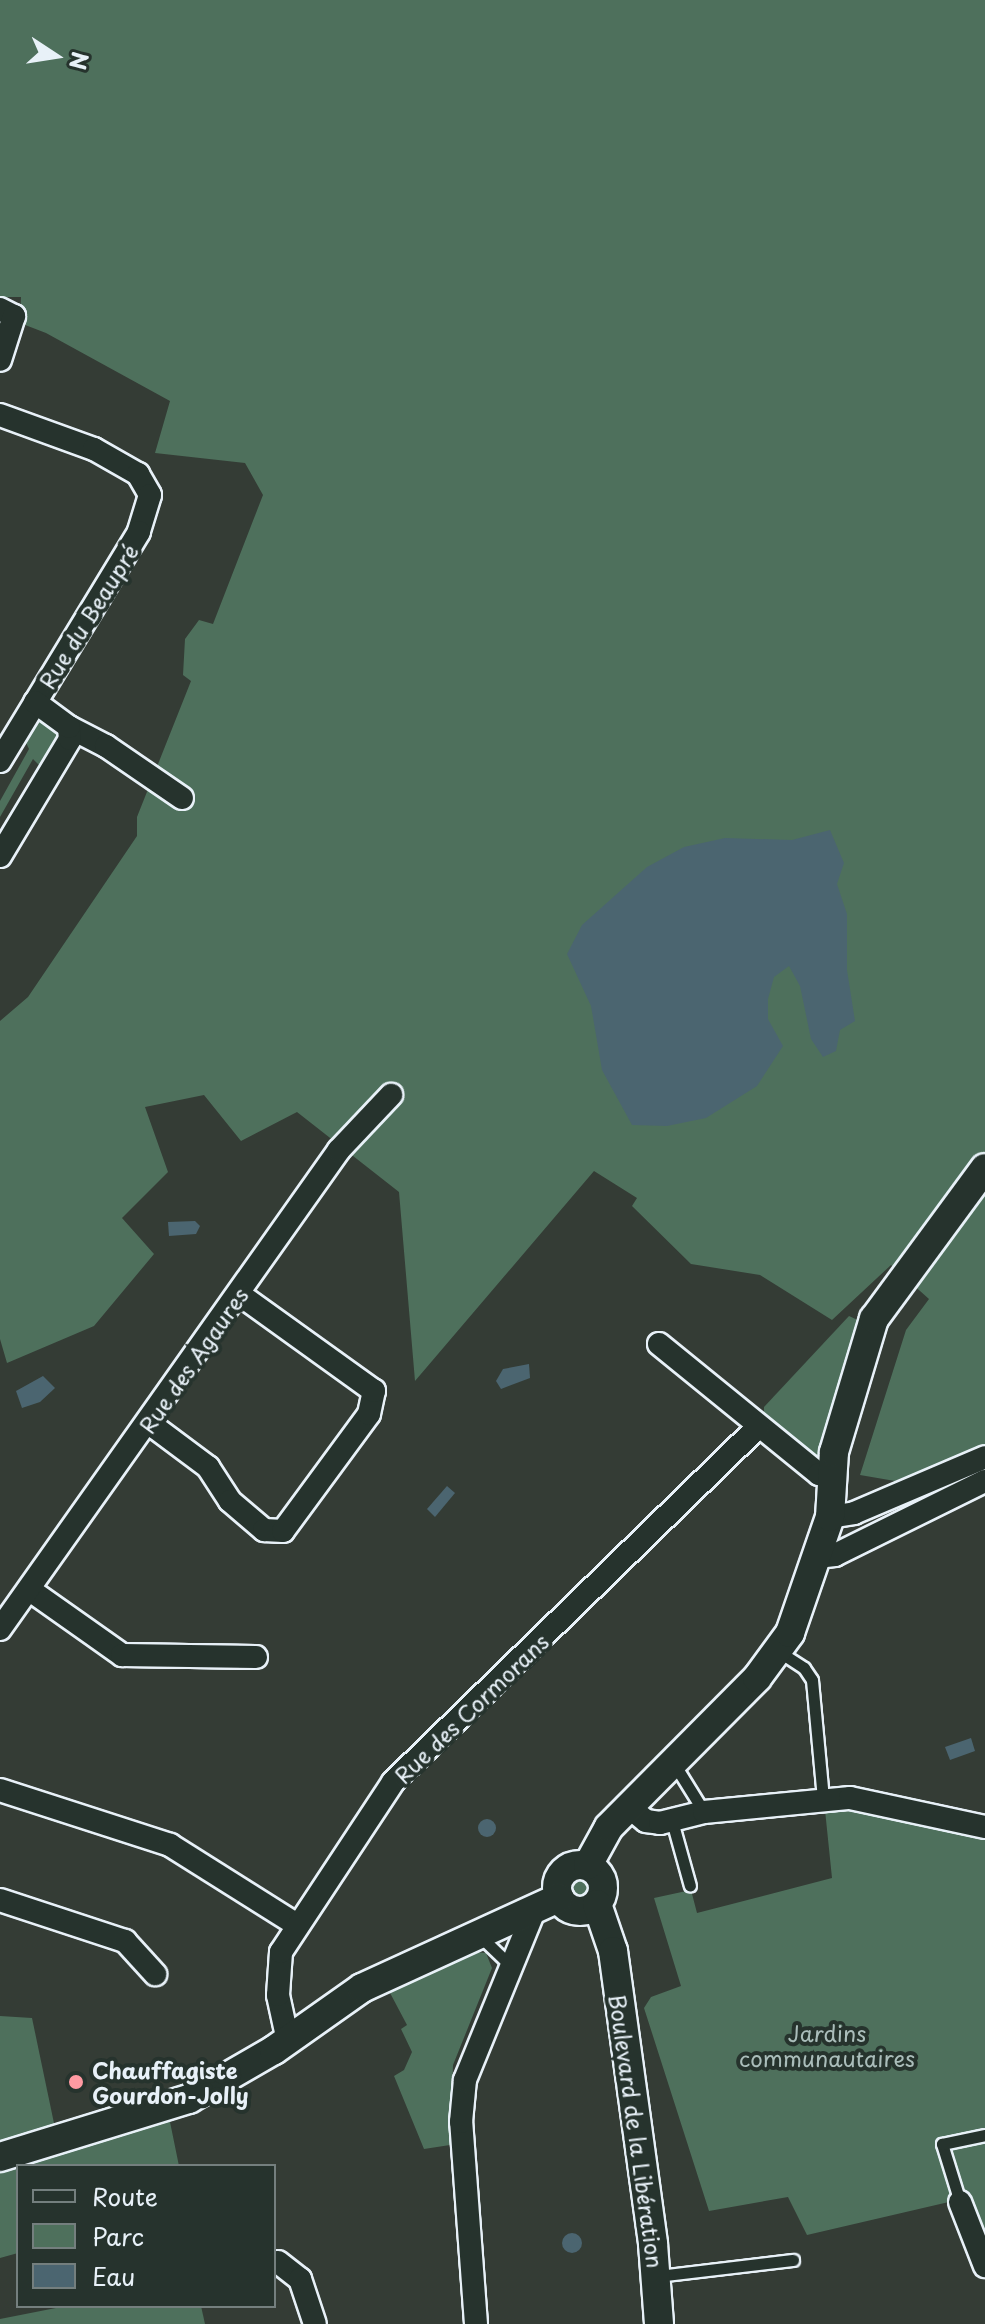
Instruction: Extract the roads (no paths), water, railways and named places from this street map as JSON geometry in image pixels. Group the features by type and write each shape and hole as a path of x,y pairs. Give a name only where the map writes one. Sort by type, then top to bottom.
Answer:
{"street":[{"path":"0,360 13,324 6,310"},
{"name":"Rue du Beaupré","path":"0,415 85,445 138,474 150,495 139,532 0,761"},
{"name":"Rue du Beaupré","path":"35,702 182,798"},
{"path":"0,856 66,749 69,727"},
{"name":"Rue des Agaures","path":"0,1629 149,1423 339,1150 391,1095"},
{"path":"588,1865 599,1841 628,1806 778,1651 800,1612 830,1517 831,1477 874,1319 985,1168"},
{"path":"149,1423 208,1467 230,1501 264,1530 283,1531 369,1414 374,1391 239,1294"},
{"path":"659,1344 758,1427 819,1474 831,1477"},
{"name":"Rue des Cormorans","path":"288,2041 277,1967 297,1925 393,1782 758,1427"},
{"path":"830,1517 854,1513 985,1457"},
{"path":"817,1557 835,1555 985,1481"},
{"path":"30,1590 122,1655 256,1657"},
{"path":"0,1790 170,1845 297,1925"},
{"path":"628,1806 646,1821 672,1821 704,1812 823,1799 865,1799 985,1827"},
{"path":"574,1865 588,1865 603,1882 597,1904 577,1911 559,1898 562,1872 574,1865"},
{"path":"0,2157 189,2099 288,2041 362,1988 533,1913 559,1898"},
{"path":"0,1900 125,1941 155,1974"},
{"name":"Boulevard de la Libération","path":"597,1904 609,1934 657,2277 659,2324"},
{"path":"476,2324 461,2122 465,2080 533,1913"},
{"path":"960,2202 985,2266"},
{"path":"278,2262 300,2279 315,2324"}],"lane":[{"path":"778,1651 804,1668 812,1680 823,1799"},
{"path":"673,1762 704,1812"},
{"path":"672,1821 690,1886"},
{"path":"478,1936 511,1966"},
{"path":"960,2202 942,2144 985,2135"},
{"path":"657,2277 793,2260"}],"water":[{"path":"830,830 844,863 837,884 847,914 847,970 855,1021 840,1030 836,1051 823,1057 811,1039 800,986 789,966 774,977 768,999 768,1019 783,1046 757,1086 706,1118 667,1126 632,1125 602,1070 591,1006 567,954 582,925 647,867 684,847 725,838 792,840"},
{"path":"195,1221 200,1226 196,1234 169,1236 168,1222"},
{"path":"529,1364 530,1378 501,1389 496,1381 503,1369"},
{"path":"43,1376 55,1388 40,1402 22,1408 16,1391"},
{"path":"447,1486 455,1493 435,1517 427,1509"},
{"path":"971,1738 975,1751 950,1760 945,1747"},
{"path":"487,1819 496,1828 487,1837 478,1828"},
{"path":"572,2233 579,2236 582,2243 579,2250 572,2253 565,2250 562,2243 565,2236"}],"place":[{"name":"Chauffagiste Gourdon-Jolly","path":"76,2082"}],"park label":[{"name":"Jardins communautaires","path":"827,2044"}]}
